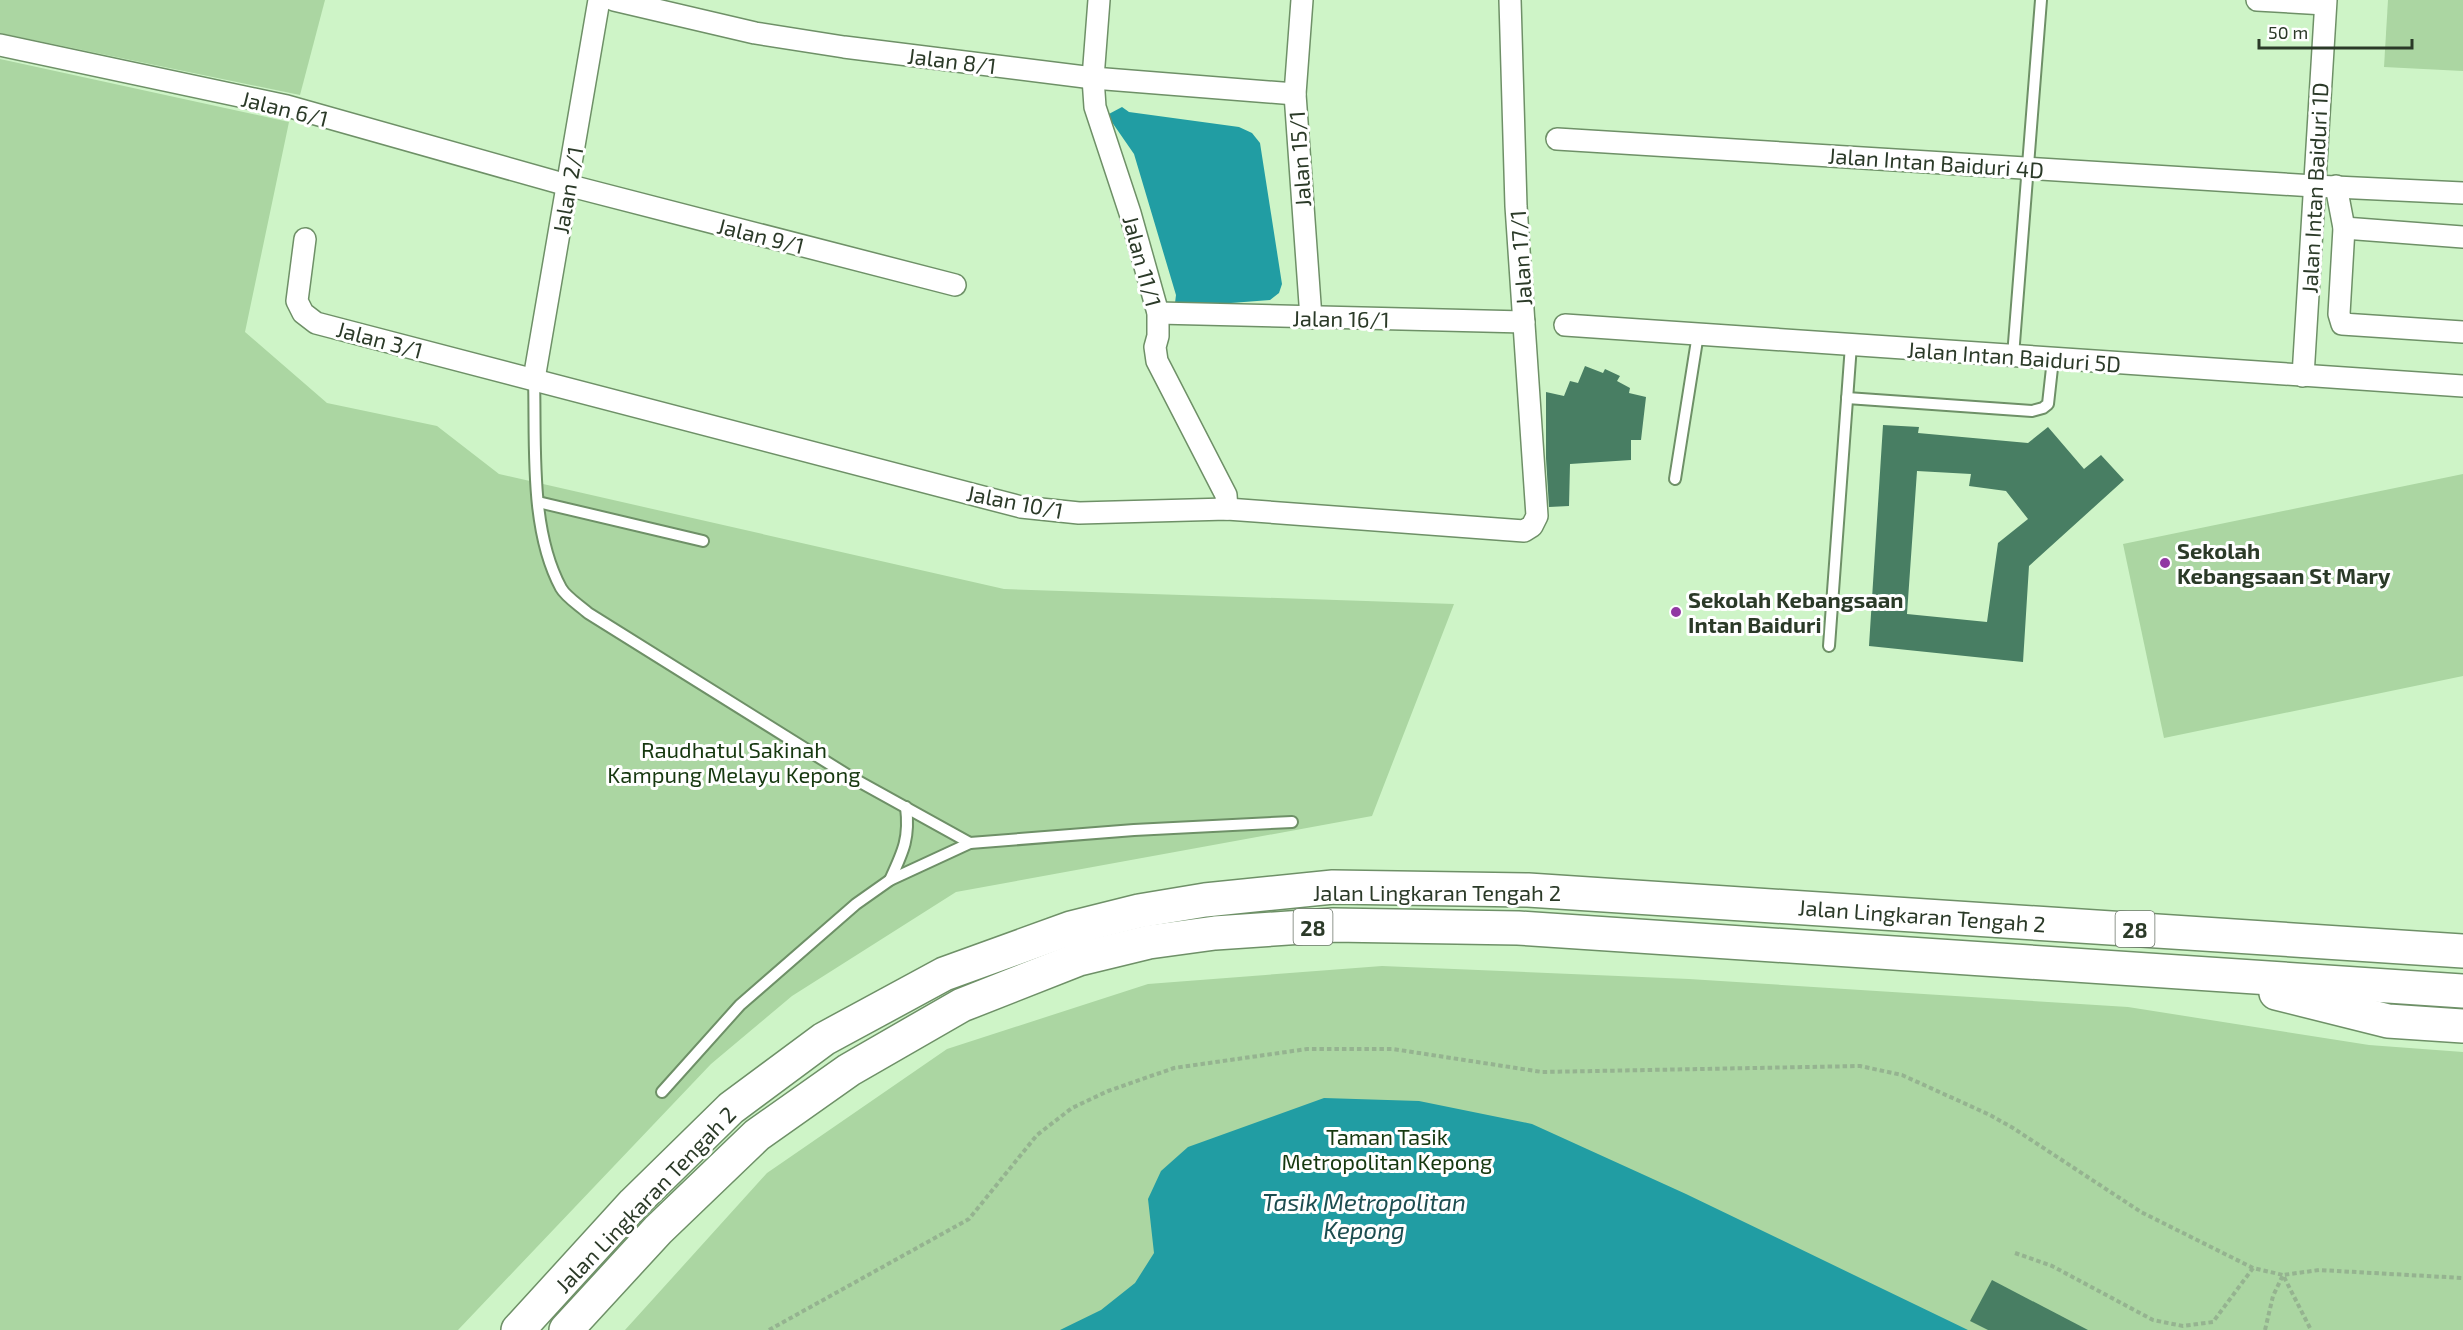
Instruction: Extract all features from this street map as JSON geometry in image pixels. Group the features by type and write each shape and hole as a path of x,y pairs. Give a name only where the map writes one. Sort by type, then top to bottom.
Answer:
{"highway":[{"name":"Jalan Lingkaran Tengah 2","path":"518,1330 634,1203 731,1108 824,1039 944,974 1071,928 1139,911 1205,900 1333,887 1528,890 2463,951"},
{"name":"Jalan Lingkaran Tengah 2","path":"566,1330 658,1230 757,1135 849,1070 962,1005 1079,960 1149,942 1215,933 1334,926 1518,928 2463,991"},
{"path":"2190,972 2388,1021 2463,1026"}],"street":[{"name":"Jalan 2/1","path":"534,379 599,0"},
{"name":"Jalan 8/1","path":"614,0 755,33 844,47 1094,78 1295,94"},
{"name":"Jalan 11/1","path":"1099,0 1094,78 1095,107 1131,213 1158,313 1158,336 1155,347 1157,361 1226,495 1227,509"},
{"name":"Jalan 15/1","path":"1302,0 1295,94 1311,318"},
{"name":"Jalan 17/1","path":"1510,0 1516,206 1537,516"},
{"path":"2257,0 2326,2"},
{"name":"Jalan Intan Baiduri 1D","path":"2303,376 2326,2"},
{"name":"Jalan 6/1","path":"0,45 287,106 567,185"},
{"name":"Jalan Intan Baiduri 4D","path":"1557,139 2314,186 2463,193"},
{"name":"Jalan 9/1","path":"567,185 955,285"},
{"path":"2336,186 2344,228 2339,314 2342,324 2463,332"},
{"path":"2344,228 2463,237"},
{"name":"Jalan 3/1","path":"305,238 297,301 303,313 316,323 534,379"},
{"name":"Jalan 16/1","path":"1158,313 1524,322"},
{"name":"Jalan Intan Baiduri 5D","path":"1565,325 2463,386"},
{"name":"Jalan 10/1","path":"534,379 1021,507 1079,513 1227,509 1524,531 1532,526 1537,516"}],"lane":[{"path":"2013,356 2041,0"},
{"path":"1675,478 1698,334"},
{"path":"1830,646 1851,345"},
{"path":"1847,398 2032,411 2048,404 2053,358"},
{"path":"534,379 538,502 546,552 562,590 588,613 849,776 970,843"},
{"path":"538,502 702,541"},
{"path":"890,880 905,849 909,828 906,807"},
{"path":"662,1092 740,1005 856,903 890,880 970,843 1134,830 1292,822"}],"path":[{"path":"769,1330 969,1219 1037,1135 1072,1108 1108,1091 1174,1068 1307,1049 1394,1049 1542,1072 1860,1066 1902,1075 2013,1128 2140,1212 2253,1268 2283,1275 2319,1270 2463,1278"},
{"path":"2015,1253 2052,1266 2153,1320 2183,1326 2213,1322 2253,1268"},
{"path":"2265,1330 2273,1296 2283,1275"},
{"path":"2283,1275 2311,1330"}],"green space":[{"path":"0,0 325,0 300,95 0,33"},
{"path":"2388,0 2463,0 2463,71 2384,67"},
{"name":"Raudhatul Sakinah Kampung Melayu Kepong","path":"0,59 289,122 245,332 327,403 437,426 499,474 1004,589 1454,604 1372,816 956,892 792,996 711,1064 458,1330 0,1330"},
{"path":"2463,474 2463,676 2164,738 2123,544"},
{"name":"Taman Tasik Metropolitan Kepong","path":"1382,966 1689,979 2128,1007 2369,1045 2463,1052 2463,1330 625,1330 767,1173 947,1049 1148,984"}],"water":[{"path":"1122,107 1129,112 1239,127 1252,133 1260,143 1282,284 1279,293 1270,300 1192,306 1175,303 1176,295 1134,154 1107,115"},
{"name":"Tasik Metropolitan Kepong","path":"1324,1098 1419,1101 1532,1124 1686,1194 1968,1330 1060,1330 1101,1310 1135,1283 1154,1253 1148,1199 1161,1171 1188,1147"}],"building":[{"path":"1585,366 1603,373 1605,369 1620,376 1617,381 1630,388 1629,393 1646,397 1641,440 1631,440 1631,460 1570,464 1569,506 1549,507 1546,392 1564,396 1570,381 1578,383"},
{"path":"1883,425 1919,427 1918,433 2028,443 2048,427 2084,469 2101,455 2124,480 2029,566 2023,662 1869,646","holes":["1917,471 1971,474 1969,486 2006,491 2028,519 1998,543 1987,622 1907,614"]},
{"path":"1992,1280 2088,1330 1988,1330 1970,1321"}],"place":[{"name":"Sekolah Kebangsaan St Mary","path":"2165,563"},
{"name":"Sekolah Kebangsaan Intan Baiduri","path":"1676,612"}]}
